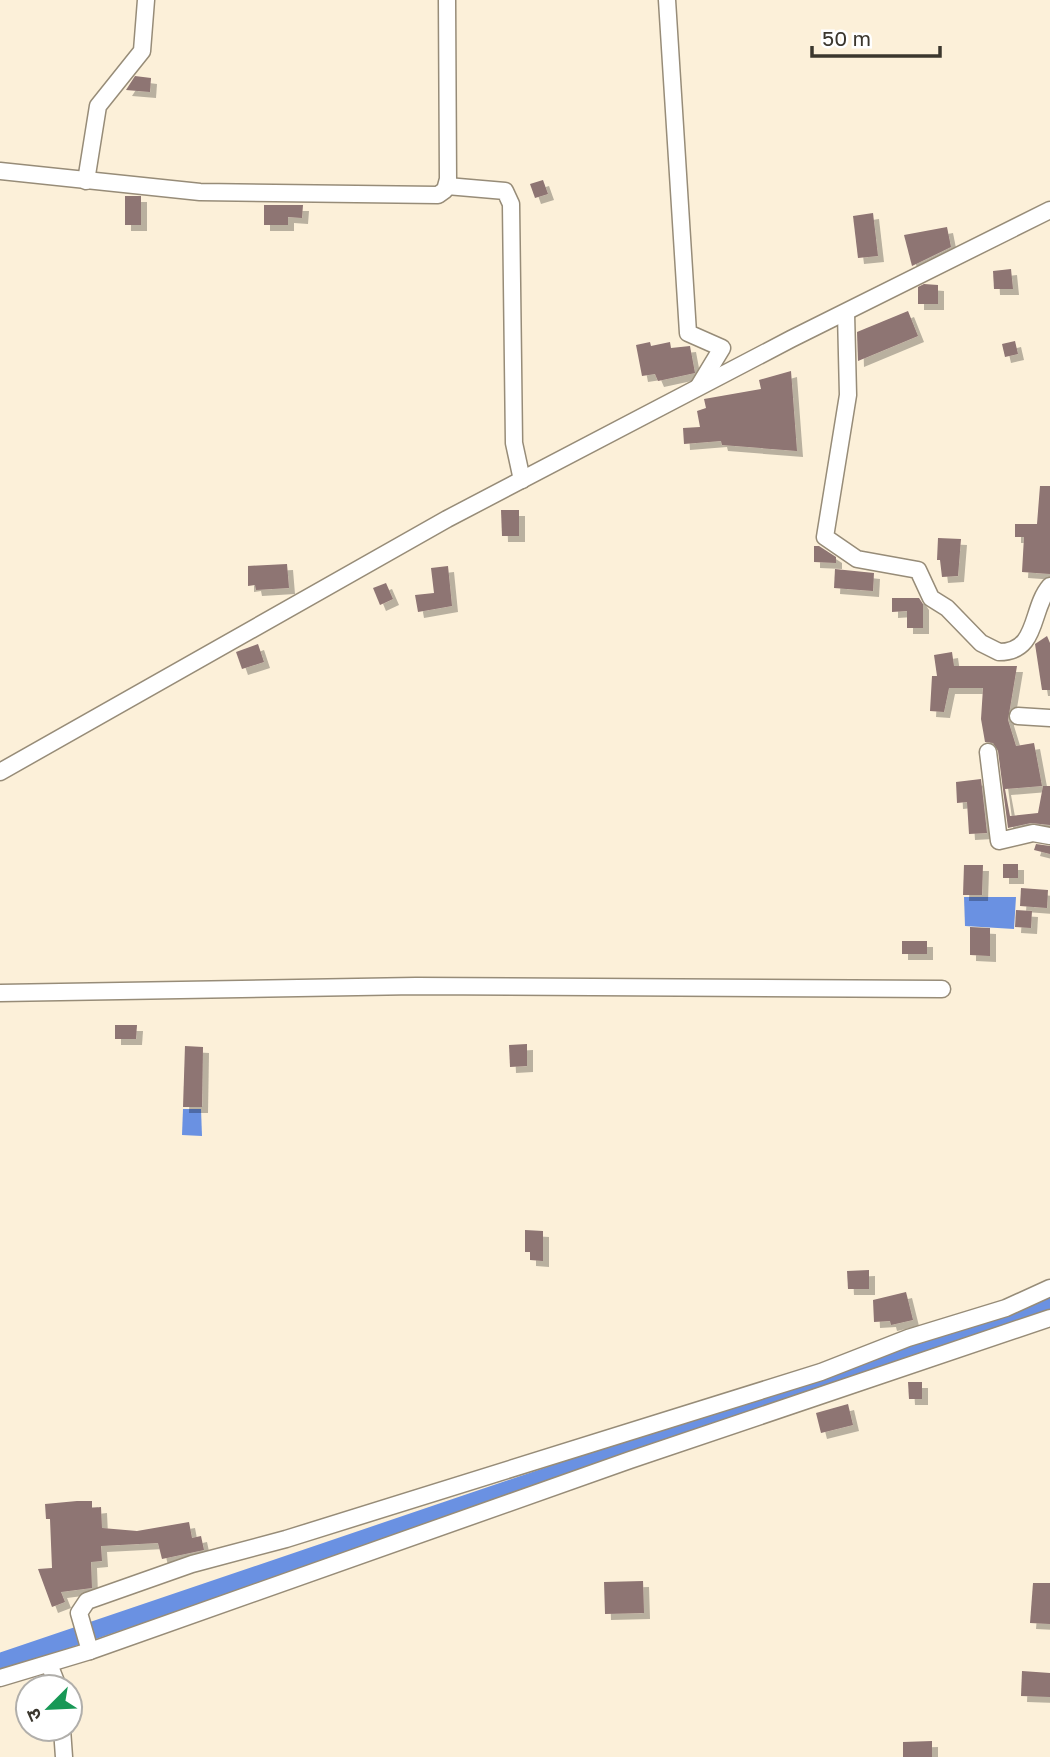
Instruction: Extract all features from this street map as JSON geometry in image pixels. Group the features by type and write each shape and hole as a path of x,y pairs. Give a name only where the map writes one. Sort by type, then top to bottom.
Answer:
{"street":[{"path":"86,181 99,106 142,51 146,0"},
{"path":"0,172 200,192 432,196 442,193 447,186 447,0"},
{"path":"667,0 688,333 722,348 698,388"},
{"path":"447,186 505,191 511,204 514,443 522,480"},
{"path":"0,772 522,480 1050,210"},
{"path":"846,313 848,395 825,537 857,559 918,570 931,598 947,608 981,643 999,652 1020,648 1027,640 1041,599 1050,586"},
{"path":"1017,716 1050,718"},
{"path":"988,752 999,841 1034,833 1050,836"},
{"path":"0,993 416,986 942,989"},
{"path":"87,1643 79,1613 87,1601 192,1564 286,1539 821,1372 908,1338 1006,1308 1050,1288"},
{"path":"0,1678 49,1664 87,1643 1050,1318"},
{"path":"49,1664 53,1673"}],"water":[{"path":"964,897 1016,897 1014,929 965,926"},
{"path":"183,1109 201,1109 202,1136 182,1135"}],"building":[{"path":"135,76 151,78 150,92 126,90"},
{"path":"543,180 548,194 535,198 530,184"},
{"path":"125,196 141,196 141,225 125,225"},
{"path":"264,205 303,205 302,218 288,217 288,225 264,225"},
{"path":"873,213 878,256 858,258 853,216"},
{"path":"947,227 951,247 912,266 904,235"},
{"path":"1011,269 1013,289 994,289 993,271"},
{"path":"924,284 938,285 938,304 918,304 918,287"},
{"path":"908,311 918,336 858,361 857,332"},
{"path":"1015,341 1018,354 1005,357 1002,344"},
{"path":"650,342 651,346 670,342 671,348 690,346 695,373 658,381 655,374 642,376 636,345"},
{"path":"791,371 797,451 722,445 721,441 684,444 683,428 700,427 697,411 706,408 704,399 761,389 759,380"},
{"path":"1040,486 1050,486 1050,574 1022,572 1024,537 1015,537 1015,524 1037,524"},
{"path":"501,510 519,510 519,536 502,536"},
{"path":"938,538 961,539 958,576 942,577 940,560 937,560"},
{"path":"814,546 819,546 836,557 836,563 814,562"},
{"path":"287,564 289,588 256,590 255,585 248,586 248,566"},
{"path":"448,566 452,606 418,612 415,595 434,593 431,568"},
{"path":"835,569 874,573 873,591 834,588"},
{"path":"386,583 393,599 380,605 373,588"},
{"path":"892,598 919,598 923,604 923,628 907,628 907,611 892,612"},
{"path":"1047,636 1050,643 1050,690 1042,690 1035,644"},
{"path":"258,644 264,662 242,669 236,652"},
{"path":"952,652 954,666 1017,666 1008,720 1016,746 1034,743 1042,786 1005,789 1010,816 1038,813 1043,786 1050,786 1050,825 1031,823 1008,828 998,751 993,743 985,742 981,719 983,688 949,688 944,712 930,711 932,676 937,676 934,655"},
{"path":"981,779 987,833 969,834 967,802 957,803 956,782"},
{"path":"1036,844 1050,846 1050,854 1034,850"},
{"path":"1003,864 1018,864 1018,878 1003,878"},
{"path":"964,865 983,865 982,895 963,895"},
{"path":"1021,888 1048,890 1047,908 1020,906"},
{"path":"1016,910 1032,911 1031,928 1015,927"},
{"path":"970,927 990,928 990,956 970,955"},
{"path":"902,941 927,941 927,954 902,954"},
{"path":"115,1025 137,1025 136,1039 115,1039"},
{"path":"527,1044 527,1066 510,1067 509,1045"},
{"path":"185,1046 203,1047 202,1107 183,1107"},
{"path":"525,1230 543,1231 543,1261 530,1260 530,1252 525,1252"},
{"path":"869,1270 869,1289 848,1289 847,1271"},
{"path":"906,1292 913,1320 891,1325 890,1321 874,1322 873,1300"},
{"path":"908,1382 922,1382 922,1399 909,1399"},
{"path":"848,1404 853,1425 821,1433 816,1413"},
{"path":"92,1501 92,1508 101,1507 102,1528 137,1531 189,1522 192,1538 201,1536 204,1550 162,1559 158,1543 101,1546 102,1561 91,1562 92,1588 61,1592 65,1602 52,1607 38,1569 52,1568 50,1519 46,1519 45,1504"},
{"path":"643,1581 644,1613 605,1614 604,1582"},
{"path":"1033,1583 1050,1583 1050,1624 1030,1623"},
{"path":"1022,1671 1050,1673 1050,1697 1021,1696"},
{"path":"932,1741 932,1757 903,1757 903,1742"}],"waterway":[{"path":"0,1662 1050,1306"}]}
